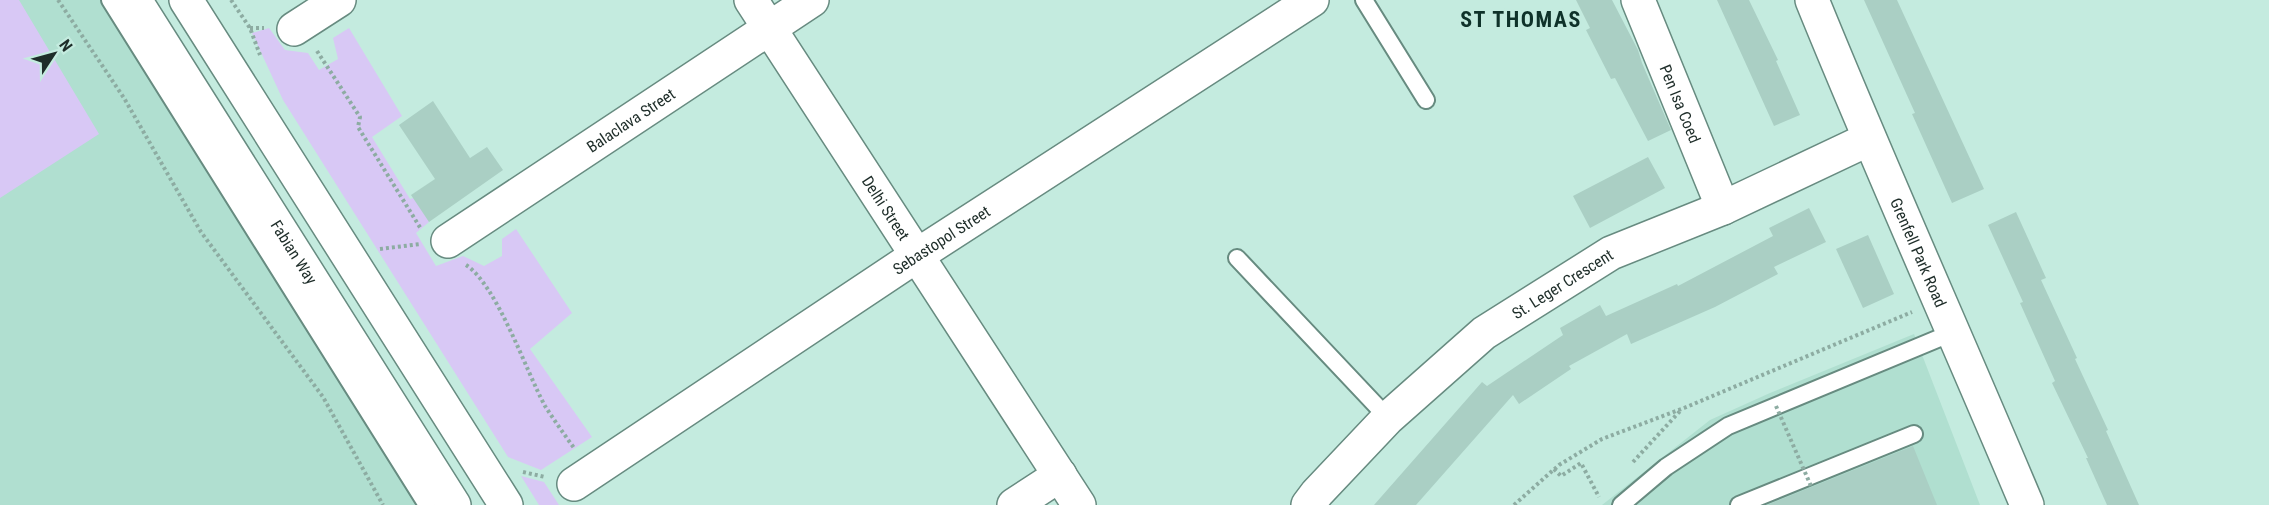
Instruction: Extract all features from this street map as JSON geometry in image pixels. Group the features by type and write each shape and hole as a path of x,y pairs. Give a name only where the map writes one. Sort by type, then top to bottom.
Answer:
{"main road":[{"name":"Fabian Way","path":"135,0 454,505"},
{"path":"186,0 506,505"},
{"path":"294,29 339,0"},
{"name":"Delhi Street","path":"751,0 1079,505"},
{"name":"Balaclava Street","path":"448,241 812,0"},
{"name":"Sebastopol Street","path":"574,484 916,256 1312,0"},
{"name":"Pen Isa Coed","path":"1638,0 1723,208"},
{"name":"Grenfell Park Road","path":"1812,0 1869,139 2027,505"},
{"name":"St. Leger Crescent","path":"1308,505 1388,418 1484,333 1611,253 1723,208 1869,139"},
{"path":"1014,505 1060,475"}],"lane":[{"path":"110,0 427,505"},
{"path":"1364,0 1426,100"},
{"path":"1237,258 1388,418"},
{"path":"1621,505 1666,467 1728,426 1954,332"},
{"path":"1739,505 1914,435"}],"path":[{"path":"58,0 124,98 201,232 323,397 383,505"},
{"path":"373,250 448,241"},
{"path":"1514,505 1554,469 1602,439 1684,408 1940,300"},
{"path":"1776,406 1811,486"},
{"path":"1630,465 1684,408"},
{"path":"1554,469 1561,476 1581,463 1599,498 1606,505"},
{"path":"1599,498 1607,489"}],"shaded area":[{"path":"0,0 129,0 418,505 0,505"},
{"path":"0,0 19,0 99,134 0,198"},
{"path":"269,28 285,50 308,53 319,70 338,59 333,38 349,28 402,116 372,137 410,199 417,197 429,222 416,233 436,266 463,256 484,266 502,256 502,239 516,229 572,313 530,349 592,437 541,470 508,457 283,100 252,33"},
{"path":"1914,334 1980,505 1602,505 1710,420"},
{"path":"521,476 544,482 559,505 539,505"}],"building":[{"path":"1576,0 1612,0 1638,50 1671,130 1648,141 1615,78 1611,79 1586,30 1590,28"},
{"path":"1717,0 1749,0 1778,60 1776,61 1800,115 1774,126"},
{"path":"1864,0 1897,0 1984,189 1952,203 1912,114 1915,113"},
{"path":"433,101 470,158 487,147 503,170 429,222 411,195 435,179 399,125"},
{"path":"1648,157 1665,188 1590,228 1573,196"},
{"path":"1809,208 1826,242 1774,267 1778,274 1715,307 1631,344 1627,334 1569,366 1571,369 1519,404 1513,395 1416,505 1374,505 1482,382 1487,386 1563,335 1560,328 1600,305 1606,316 1677,284 1678,286 1773,236 1769,228"},
{"path":"2016,212 2046,278 2041,280 2077,358 2075,359 2139,505 2107,505 2086,458 2088,458 2052,383 2055,381 2020,303 2023,302 1988,225"},
{"path":"1868,235 1894,294 1863,308 1836,249"},
{"path":"1913,446 1937,505 1767,505"}],"district":[{"name":"ST THOMAS","path":"1521,19"}]}
